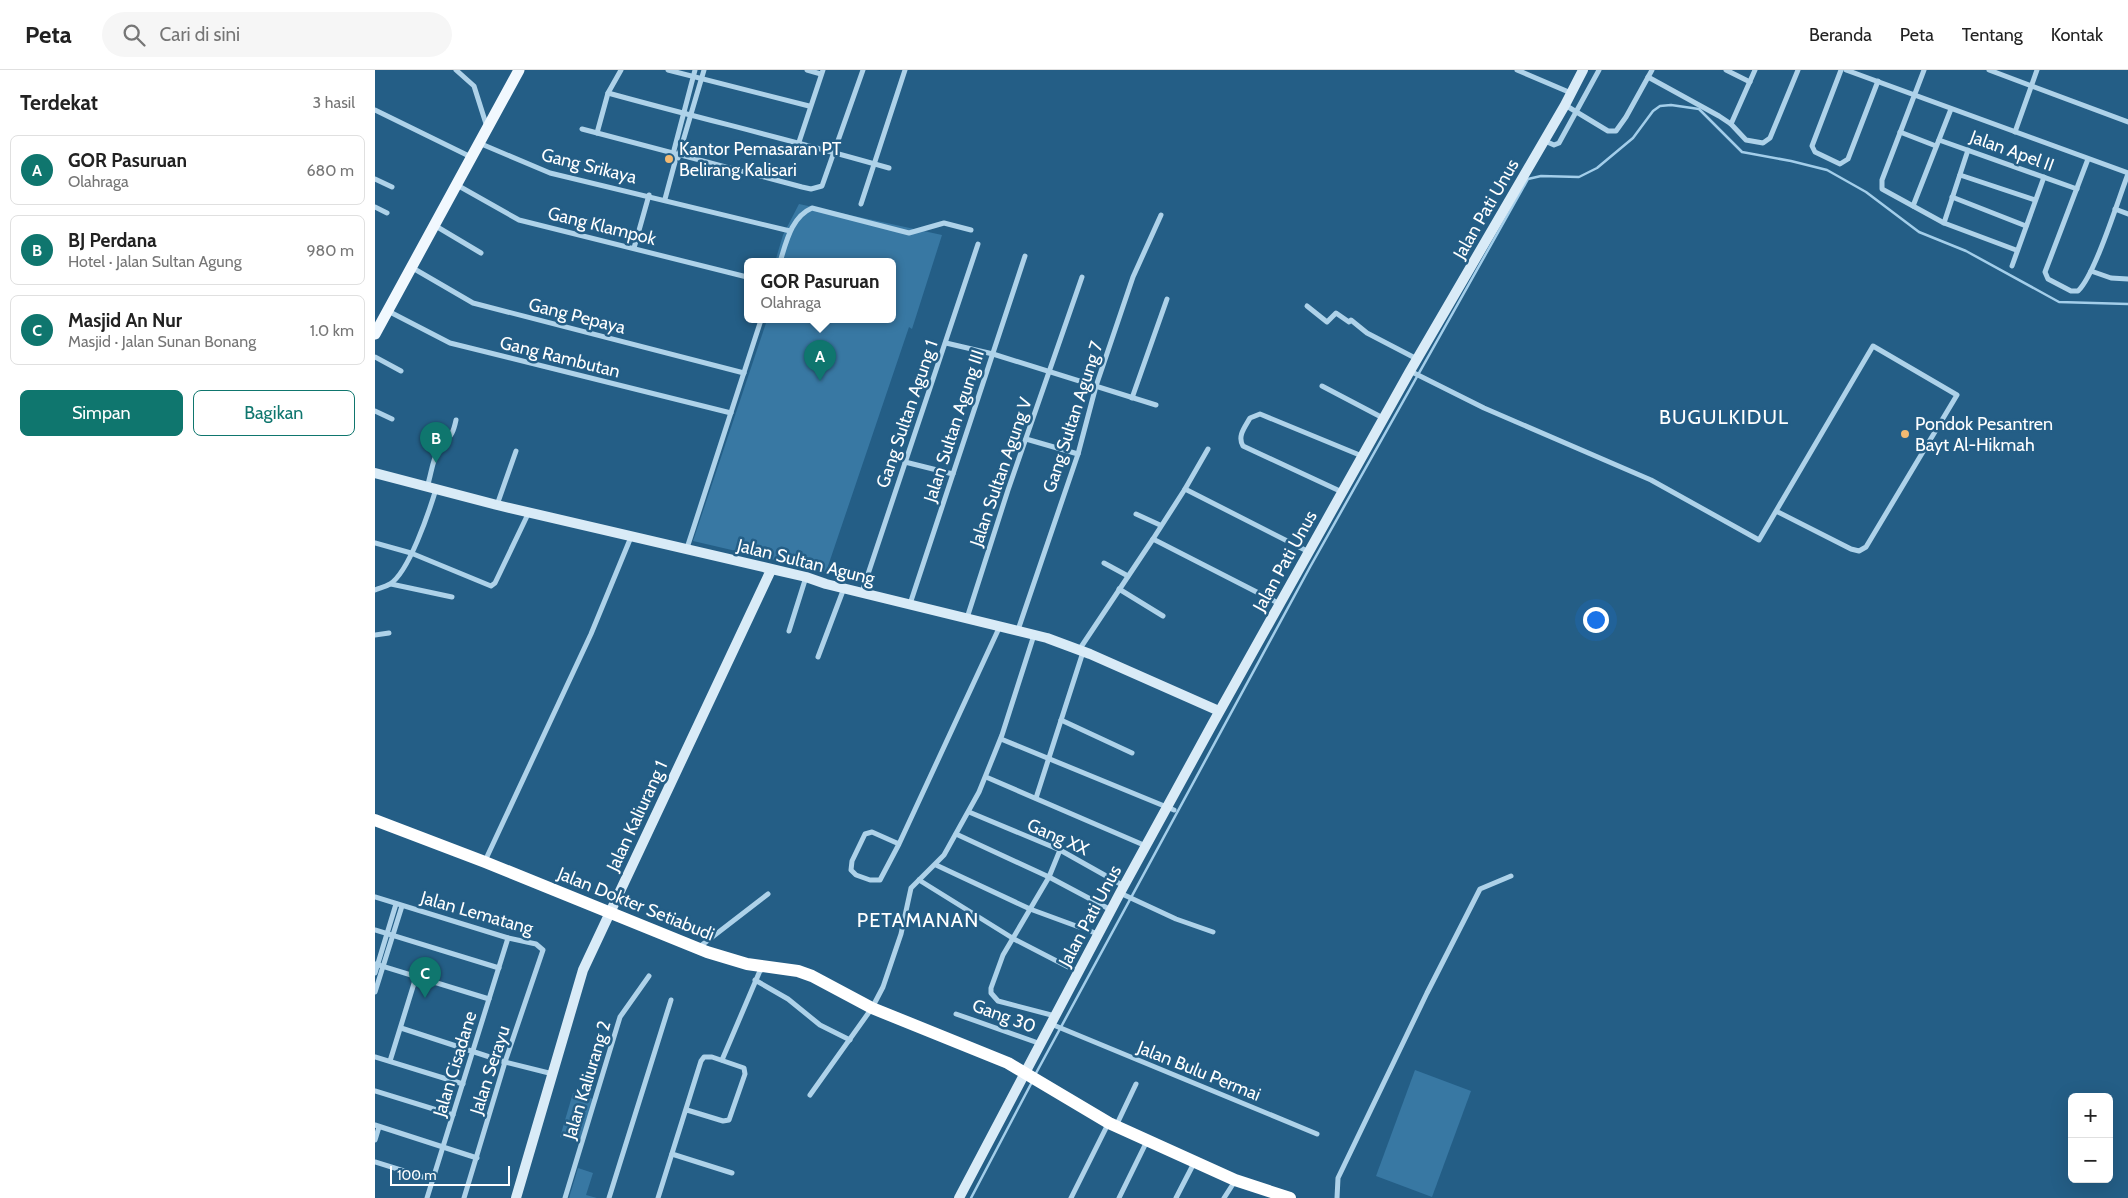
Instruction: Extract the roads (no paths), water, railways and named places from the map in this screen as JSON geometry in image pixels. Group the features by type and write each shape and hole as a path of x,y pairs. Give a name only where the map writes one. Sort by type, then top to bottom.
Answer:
{"highway":[{"name":"Jalan Dokter Setiabudi","path":"375,820 485,862 697,948 731,960 798,971 812,976 871,1008 1008,1063 1112,1125 1235,1180 1283,1197"}],"main road":[{"path":"375,334 519,70"},
{"name":"Jalan Pati Unus","path":"959,1198 1031,1076 1041,1044 1055,1023 1078,972 1111,911 1124,892 1147,846 1170,809 1219,711 1383,418 1415,374 1417,359 1571,108 1571,92 1583,70"},
{"name":"Jalan Sultan Agung","path":"375,473 771,570 806,576 862,592 1001,625 1040,636 1081,651 1219,711"},
{"name":"Jalan Kaliurang 1","path":"517,1198 583,970 771,570"}],"street":[{"path":"457,70 473,86 487,127"},
{"path":"597,132 608,92 621,70"},
{"path":"668,70 693,78 809,106"},
{"path":"665,199 675,162 673,154 695,70"},
{"path":"675,162 681,156 704,70"},
{"path":"799,142 809,106 822,72 807,70"},
{"path":"582,129 811,189 822,186 832,153 863,70"},
{"path":"861,204 905,70"},
{"path":"1517,70 1571,92"},
{"path":"1599,70 1571,108 1609,131 1616,130 1626,118 1652,70"},
{"path":"1725,70 1750,82"},
{"path":"1731,124 1755,70"},
{"path":"1648,76 1692,99 1731,124 1746,140 1755,143 1767,142 1797,70"},
{"path":"1841,70 1814,139 1812,150 1840,164 1845,163 1848,159 1878,81"},
{"path":"1846,70 1914,93 1951,109 2128,174 2091,271 2081,289 2075,292 2048,279 2045,275 2087,159"},
{"path":"1924,70 1881,185 1885,192 1944,223 2017,250"},
{"path":"1989,70 2128,122"},
{"path":"2015,132 2037,70"},
{"path":"608,92 683,113 691,117 799,142 889,168"},
{"path":"1913,206 1951,109"},
{"path":"375,110 472,157"},
{"path":"1900,132 1936,146"},
{"name":"Jalan Apel II","path":"1939,140 2077,189"},
{"name":"Gang Srikaya","path":"479,143 543,170 789,231"},
{"path":"1944,223 1968,150"},
{"path":"1960,175 2035,200"},
{"path":"2012,266 2044,177"},
{"path":"375,179 391,187"},
{"name":"Gang Klampok","path":"457,185 519,220 744,276"},
{"path":"634,248 649,195"},
{"path":"1952,197 2025,226"},
{"path":"375,207 387,213"},
{"path":"781,258 789,231 804,211 812,208 909,233 944,223 971,230"},
{"path":"2115,210 2128,214"},
{"name":"Gang Sultan Agung 7","path":"1018,630 1078,454 1096,386 1133,277 1161,215"},
{"path":"434,225 481,252"},
{"name":"Gang Sultan Agung 1","path":"862,592 978,244"},
{"name":"Jalan Sultan Agung III","path":"910,604 1025,256"},
{"name":"Gang Pepaya","path":"411,266 473,303 740,371"},
{"path":"2091,271 2111,278 2128,279"},
{"name":"Jalan Sultan Agung V","path":"967,618 1082,277"},
{"path":"1132,398 1167,299"},
{"path":"1307,306 1327,322 1336,313 1349,322 1351,320 1367,333 1417,359"},
{"name":"Gang Rambutan","path":"387,310 449,343 727,412"},
{"path":"687,548 740,371 760,323"},
{"path":"946,343 993,354 1156,405"},
{"path":"1415,374 1484,408 1651,480 1759,540 1776,511 1873,346 1957,395 1866,547 1859,551 1851,549 1776,511"},
{"path":"375,357 401,372"},
{"path":"1322,386 1383,418"},
{"path":"375,411 391,419"},
{"path":"1342,492 1243,446 1240,437 1250,418 1257,414 1264,415 1362,457"},
{"path":"375,590 391,584 401,572 422,530 432,488 437,453 448,442 454,432 456,420"},
{"path":"1026,439 1078,454"},
{"path":"1035,798 1061,720 1081,651 1153,539 1160,525 1185,489 1207,449"},
{"path":"497,504 516,451"},
{"path":"905,462 953,474"},
{"path":"1185,489 1309,552"},
{"path":"375,543 411,553 491,586 495,583 530,512"},
{"path":"1136,514 1160,525"},
{"path":"485,862 591,634 631,536"},
{"path":"1153,539 1279,604"},
{"path":"1104,563 1128,576"},
{"path":"789,631 806,576"},
{"path":"391,584 451,597"},
{"path":"818,657 844,587"},
{"path":"1119,590 1163,616"},
{"path":"899,844 872,832 865,834 852,861 851,870 853,874 863,878 880,880 899,844 1001,625"},
{"path":"375,635 389,633"},
{"path":"810,1095 850,1040 883,987 901,934 909,893 919,880 936,865 959,835 990,779 1040,636"},
{"path":"1061,720 1132,753"},
{"path":"1003,740 1170,809"},
{"path":"990,779 1147,846"},
{"name":"Gang XX","path":"971,813 1060,850 1136,900 1213,932"},
{"path":"959,835 1049,877 1111,911"},
{"path":"1014,939 1049,877 1060,850"},
{"path":"936,865 1030,909 1099,934"},
{"path":"1337,1198 1338,1178 1427,993 1480,889 1511,876"},
{"path":"919,880 1014,939 1078,972"},
{"path":"697,948 768,894"},
{"name":"Jalan Lematang","path":"375,897 508,938 536,944 543,950"},
{"path":"375,973 399,905"},
{"path":"375,930 499,968"},
{"name":"Jalan Cisadane","path":"427,1198 508,938"},
{"name":"Jalan Bulu Permai","path":"1014,939 1003,955 991,993 998,1001 1055,1023 1070,1033 1317,1134"},
{"name":"Jalan Serayu","path":"464,1198 505,1062 543,950"},
{"path":"378,965 489,999"},
{"path":"375,992 378,965"},
{"path":"722,1060 762,966"},
{"name":"Jalan Kaliurang 2","path":"565,1198 620,1017 649,976"},
{"path":"390,1061 416,977"},
{"path":"755,980 788,999 820,1025 850,1040"},
{"path":"609,1198 671,1000"},
{"name":"Gang 30","path":"956,1014 1041,1044"},
{"path":"401,1028 505,1062 553,1074"},
{"path":"375,1057 463,1084"},
{"path":"660,1197 673,1154 687,1110 704,1057 722,1060 741,1067 745,1071 732,1116 729,1120 723,1121 687,1110"},
{"path":"1071,1198 1136,1084"},
{"path":"375,1091 453,1115"},
{"path":"375,1140 377,1126 477,1158"},
{"path":"1119,1198 1147,1140"},
{"path":"673,1154 732,1173"},
{"path":"375,1162 433,1180"},
{"path":"1176,1198 1194,1162"},
{"path":"1224,1198 1235,1180"}],"waterway":[{"path":"1035,1075 1310,567 1528,179 1541,176 1579,177 1597,168 1633,138 1653,111 1660,106 1671,105 1699,109 1742,152 1827,170 1866,192 1919,232 1966,251 2059,302 2128,304"},
{"path":"971,1198 1032,1082"}],"place":[{"name":"Kantor Pemasaran PT Belirang Kalisari","path":"669,159"},
{"name":"GOR Pasuruan","path":"820,381"},
{"name":"Pondok Pesantren Bayt Al-Hikmah","path":"1905,434"},
{"name":"BJ Perdana","path":"436,463"},
{"name":"Masjid An Nur","path":"425,998"}],"district":[{"name":"BUGULKIDUL","path":"1724,417"},
{"name":"PETAMANAN","path":"918,920"}]}
